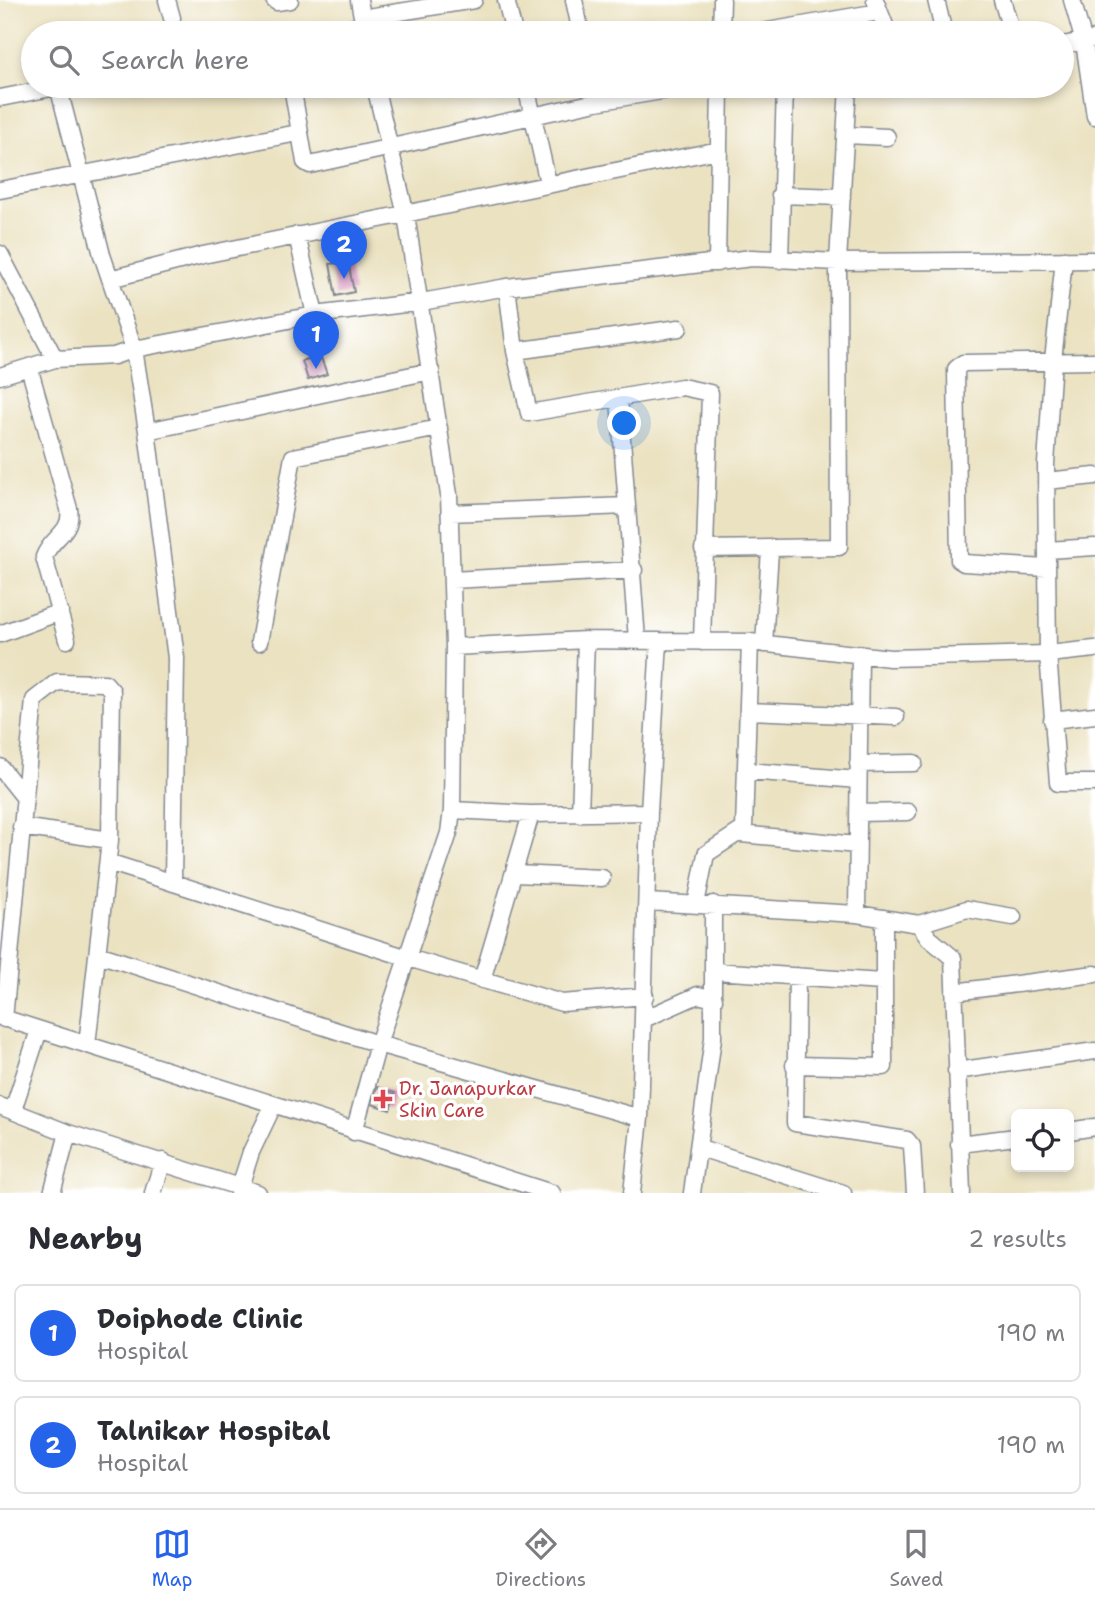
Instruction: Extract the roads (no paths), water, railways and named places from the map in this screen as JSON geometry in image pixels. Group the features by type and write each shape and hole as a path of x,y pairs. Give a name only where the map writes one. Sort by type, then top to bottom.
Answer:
{"street":[{"path":"167,0 172,18"},
{"path":"274,0 290,0"},
{"path":"359,0 362,21"},
{"path":"381,21 474,0"},
{"path":"506,0 511,21"},
{"path":"573,0 578,21"},
{"path":"721,21 722,0"},
{"path":"936,0 941,21"},
{"path":"1002,0 1008,21"},
{"path":"1072,0 1089,40 1095,116"},
{"path":"823,21 877,6"},
{"path":"0,98 21,94"},
{"path":"63,98 79,173 134,349 147,431 176,658 173,883"},
{"path":"294,98 298,133 309,164 533,116 583,98"},
{"path":"354,1132 378,1044 449,833 452,810 454,647 450,513 421,302 406,215 387,147 377,98"},
{"path":"529,98 548,183"},
{"path":"716,263 720,98"},
{"path":"780,260 784,98"},
{"path":"703,549 839,547 838,262 848,98"},
{"path":"0,190 298,133"},
{"path":"846,135 887,137"},
{"path":"110,279 297,235 719,150"},
{"path":"780,195 842,197"},
{"path":"297,235 315,315"},
{"path":"0,254 55,359"},
{"path":"0,376 55,359 114,356 134,349 315,315 421,302 507,286 752,258 838,262 1095,260"},
{"path":"1064,260 1053,360 1046,481 1048,654 1058,783 1062,786 1095,783"},
{"path":"507,286 515,351 529,413 682,387 710,393 702,642"},
{"path":"515,351 679,328"},
{"path":"1047,568 964,563 959,560 956,369 963,363 1095,360"},
{"path":"29,367 71,518 65,533 50,546 44,556 67,640"},
{"path":"147,431 431,371"},
{"path":"619,399 634,570 637,640"},
{"path":"260,642 294,456 439,428"},
{"path":"1046,481 1095,476"},
{"path":"450,513 628,506"},
{"path":"1047,550 1095,547"},
{"path":"692,1193 713,1038 714,971 705,904 706,853 741,834 745,827 749,711 770,550"},
{"path":"452,580 634,570"},
{"path":"0,634 60,612"},
{"path":"454,647 586,640 757,643 890,658 1048,654 1095,649"},
{"path":"580,814 586,640"},
{"path":"632,1193 640,1118 649,812 659,641"},
{"path":"857,914 860,654"},
{"path":"87,1045 110,840 112,691 108,684 57,682 34,700 2,1018 354,1132 511,1187 552,1193"},
{"path":"749,711 896,717"},
{"path":"1052,720 1095,715"},
{"path":"748,771 858,772 914,763"},
{"path":"0,767 24,797"},
{"path":"452,810 531,814 649,812"},
{"path":"858,813 908,813"},
{"path":"482,980 516,874 531,814"},
{"path":"22,827 110,840"},
{"path":"741,834 858,845"},
{"path":"108,862 408,958 569,1003 645,996"},
{"path":"516,874 602,878"},
{"path":"648,902 857,914 919,924 967,909 1013,917"},
{"path":"794,1065 883,1068 884,918"},
{"path":"919,924 929,939 953,956 962,1193"},
{"path":"98,954 378,1044 640,1118"},
{"path":"714,971 882,982"},
{"path":"954,992 1095,974"},
{"path":"797,976 795,1124 908,1140 912,1146 915,1193"},
{"path":"644,1019 696,996 714,999"},
{"path":"39,1030 7,1108 68,1133 163,1161 239,1190 258,1193"},
{"path":"956,1071 1095,1051"},
{"path":"239,1190 251,1152 273,1106"},
{"path":"1074,1130 1095,1127"},
{"path":"52,1193 68,1133"},
{"path":"960,1144 1011,1138"},
{"path":"700,1148 843,1193"},
{"path":"153,1193 163,1161"}],"place":[{"name":"Talnikar Hospital","path":"344,279"},
{"name":"Doiphode Clinic","path":"316,369"},
{"name":"Dr. Janapurkar Skin Care","path":"383,1099"}]}
